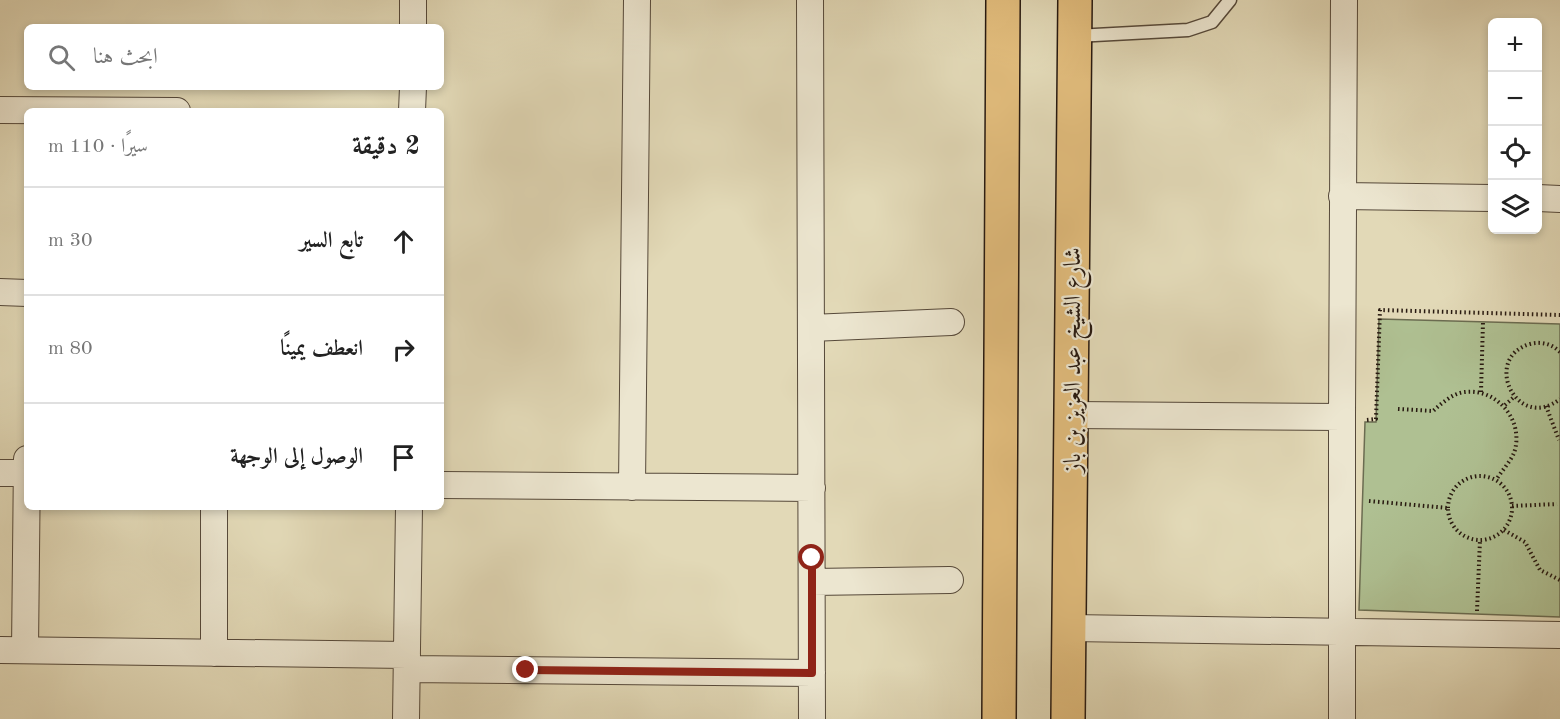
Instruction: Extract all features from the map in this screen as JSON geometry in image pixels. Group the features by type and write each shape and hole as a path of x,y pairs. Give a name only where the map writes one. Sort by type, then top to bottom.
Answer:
{"main road":[{"path":"999,719 1003,0"},
{"name":"شارع الشيخ عبد العزيز بن باز","path":"1068,719 1075,0"}],"street":[{"path":"413,0 413,24"},
{"path":"632,486 637,0"},
{"path":"810,0 812,719"},
{"path":"1342,719 1344,0"},
{"path":"412,90 412,108"},
{"path":"0,110 24,110"},
{"path":"1342,196 1488,198"},
{"path":"1542,198 1560,199"},
{"path":"0,292 24,293"},
{"path":"811,328 951,322"},
{"path":"1071,416 1342,417"},
{"path":"0,473 24,473"},
{"path":"444,485 812,488"},
{"path":"24,508 12,650 214,653 407,662 812,673"},
{"path":"214,510 214,653"},
{"path":"406,719 409,510"},
{"path":"812,582 950,580"},
{"path":"1070,628 1560,635"}],"lane":[{"path":"1074,36 1188,30 1212,22 1230,0"}],"path":[{"path":"1367,430 1367,419 1376,419 1380,310 1560,315"},
{"path":"1481,392 1483,322"},
{"path":"1560,352 1548,344 1538,342 1527,345 1511,357 1506,378 1508,388 1522,404 1533,407 1546,406 1560,399"},
{"path":"1398,409 1433,411 1446,400 1462,392 1481,392 1505,405 1513,421 1514,452 1496,480"},
{"path":"1505,405 1514,397"},
{"path":"1546,406 1558,440"},
{"path":"1479,476 1496,480 1507,489 1512,506 1510,520 1504,530 1496,536 1480,540 1466,537 1457,531 1451,522 1448,508 1452,492 1459,484 1468,478 1479,476"},
{"path":"1369,501 1448,508"},
{"path":"1512,506 1557,504"},
{"path":"1504,530 1525,542 1540,570 1560,580"},
{"path":"1477,615 1480,540"}],"green space":[{"path":"1379,319 1560,324 1560,617 1359,610 1365,422 1376,422"}],"route":[{"path":"526,670 812,673 812,558"}]}
